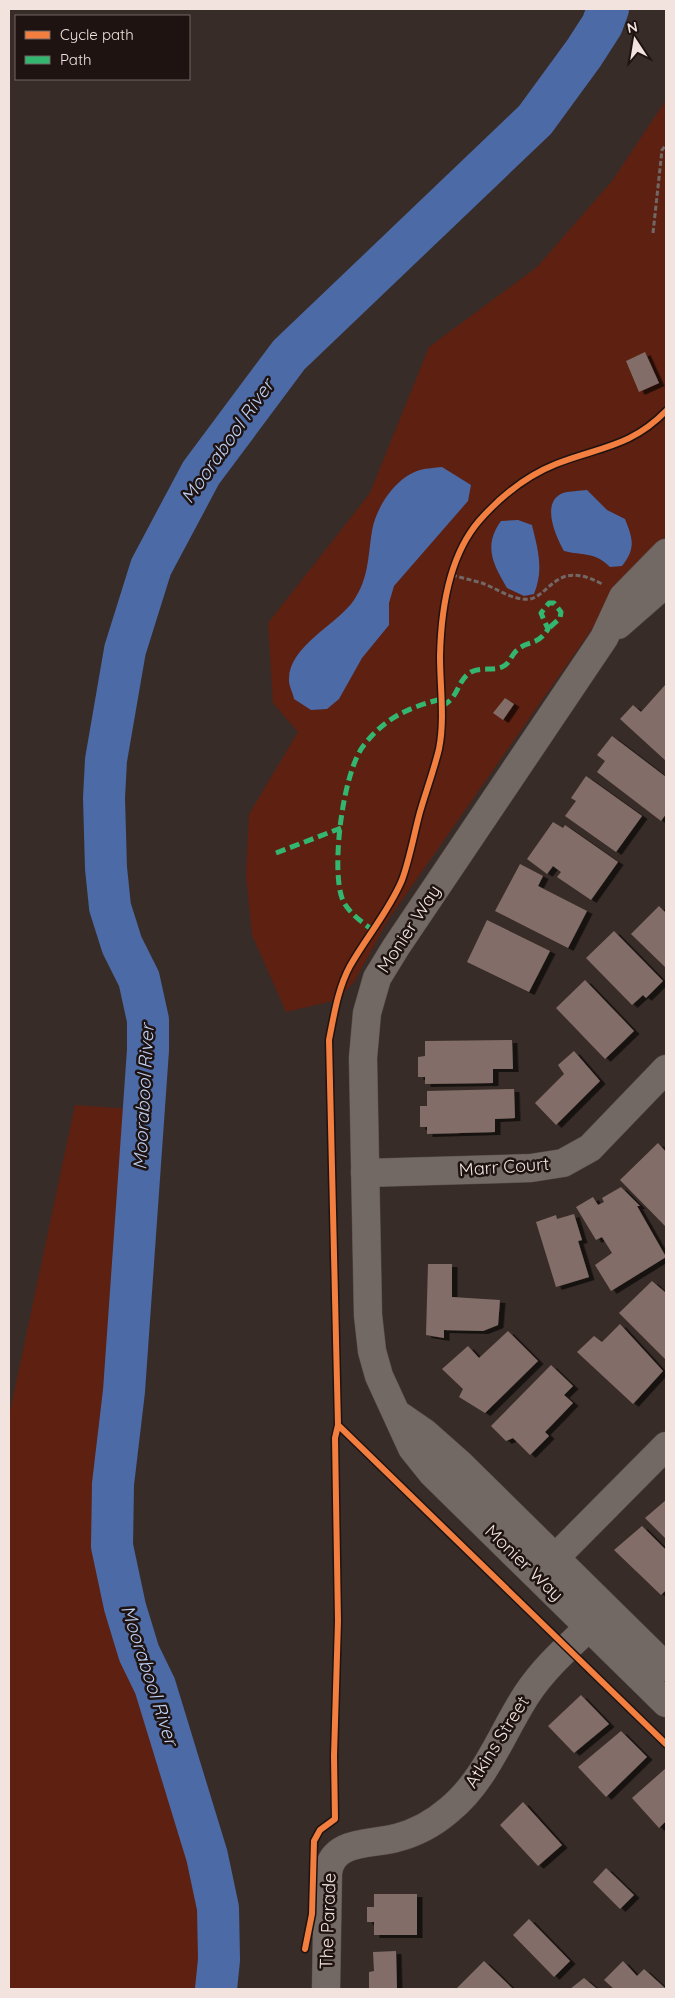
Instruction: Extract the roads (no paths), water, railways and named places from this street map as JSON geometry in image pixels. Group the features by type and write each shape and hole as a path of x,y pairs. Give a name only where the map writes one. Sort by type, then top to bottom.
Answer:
{"street":[{"name":"Monier Way","path":"666,553 623,597 604,638 377,978 367,1013 363,1058 370,1333 379,1376 396,1413 445,1450 547,1567 597,1617 666,1703"},
{"name":"Monier Way","path":"604,638 666,583"},
{"name":"Marr Court","path":"365,1173 532,1168 563,1163 590,1148 666,1069"},
{"path":"547,1567 666,1446"},
{"name":"Monier Way","path":"597,1617 666,1667"},
{"name":"Atkins Street","path":"336,1855 349,1847 396,1838 416,1831 453,1806 482,1771 536,1681 597,1617"},
{"name":"The Parade","path":"326,1989 328,1873 330,1863 336,1855"}],"water":[{"path":"442,467 471,485 468,501 394,586 389,603 389,625 362,658 339,699 327,709 311,710 294,699 290,685 291,669 296,657 304,647 347,609 359,592 367,566 374,522 388,494 411,474 423,469"},
{"path":"587,490 607,510 625,519 632,543 630,554 622,566 610,567 599,558 564,551 557,537 552,520 552,504 563,493"},
{"path":"518,520 532,525 539,560 539,577 534,594 524,596 507,588 494,563 491,547 492,539 501,521"}],"waterway":[{"name":"Moorabool River","path":"216,1989 219,1960 218,1908 207,1856 155,1686 139,1653 125,1607 112,1546 113,1484 124,1391 148,1050 148,1020 139,979 122,945 110,907 106,868 104,798 106,760 125,650 151,567 201,473 289,355 535,120 584,53 602,25 608,9"}]}
